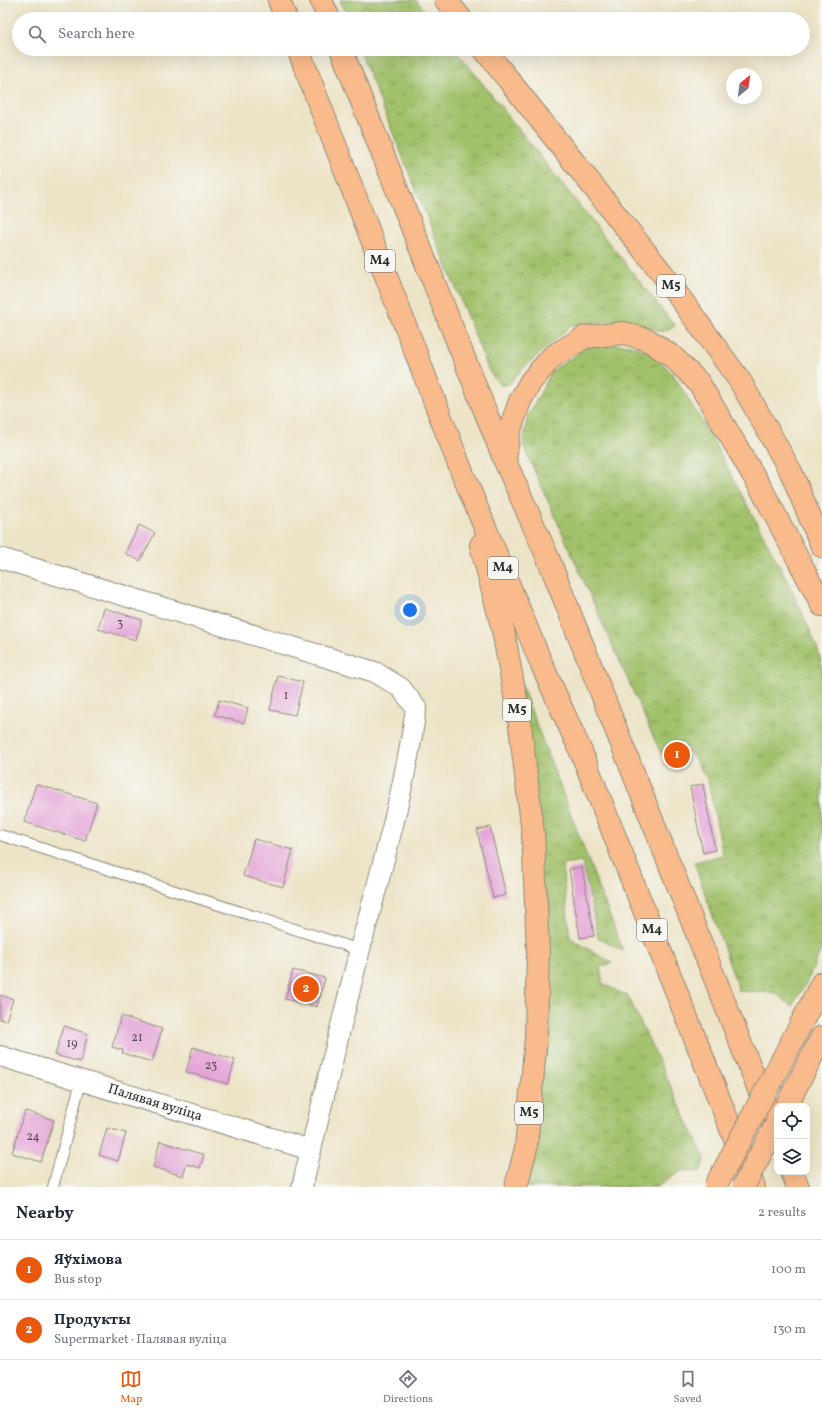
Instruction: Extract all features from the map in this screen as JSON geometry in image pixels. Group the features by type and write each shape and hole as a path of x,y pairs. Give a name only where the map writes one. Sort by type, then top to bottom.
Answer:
{"highway":[{"path":"279,0 283,12"},
{"path":"321,0 326,12"},
{"path":"446,0 455,12"},
{"name":"М4","path":"301,56 462,472 542,665 582,754 754,1187"},
{"path":"344,56 505,461 548,558 774,1127"},
{"name":"М5","path":"490,56 662,273 740,381 791,472 822,546"},
{"path":"505,461 509,432 520,401 531,382 553,356 585,337 624,333 648,340 673,356 699,383 762,490 822,605"},
{"name":"М5","path":"462,472 503,630 518,717 533,833 538,952 536,1038 526,1148 516,1187"},
{"path":"715,1187 822,983"},
{"path":"788,1103 819,1045"},
{"path":"743,1187 774,1129"},
{"path":"793,1175 798,1187"}],"street":[{"path":"0,558 375,672 401,688 416,708 412,736 388,848 360,950 302,1187"},
{"name":"Палявая вуліца","path":"0,1056 311,1150"}],"lane":[{"path":"0,835 360,950"},
{"path":"53,1187 81,1081"}],"green space":[{"path":"340,0 416,0 425,12 344,12"},
{"path":"362,56 461,56 675,326 662,332 622,320 572,325 522,369 509,384 500,385 490,373"},
{"path":"611,344 631,345 651,352 673,374 709,433 788,582 816,644 822,666 822,947 806,984 792,1006 775,993 739,991 694,862 723,855 708,780 683,742 661,754 523,445 527,418 552,371 588,346"},
{"path":"521,684 623,951 598,938 582,861 562,864 570,938 612,963 600,967 603,984 628,996 705,1159 700,1172 683,1170 657,1187 526,1187 537,1106"}],"building":[{"path":"139,525 155,533 140,561 125,553"},
{"path":"104,608 142,620 136,640 98,629"},
{"path":"278,676 303,682 295,715 270,710"},
{"path":"219,700 248,708 244,723 215,715"},
{"path":"36,784 97,803 85,841 24,822"},
{"path":"703,784 715,850 703,853 690,787"},
{"path":"490,827 506,895 493,898 477,830"},
{"path":"254,839 293,850 283,887 243,876"},
{"path":"582,867 594,936 580,938 569,869"},
{"path":"293,970 325,978 317,1007 285,999"},
{"path":"0,995 13,999 6,1021 0,1019"},
{"path":"121,1016 162,1029 152,1062 122,1053 123,1050 112,1047"},
{"path":"64,1026 88,1034 80,1062 55,1055"},
{"path":"193,1047 235,1060 228,1084 186,1072"},
{"path":"25,1111 54,1120 41,1162 12,1153"},
{"path":"107,1128 126,1133 118,1161 99,1155"},
{"path":"160,1141 204,1155 200,1168 187,1164 183,1176 153,1167"}],"place":[{"name":"Яўхімова","path":"677,755"},
{"name":"Продукты","path":"306,989"}]}
